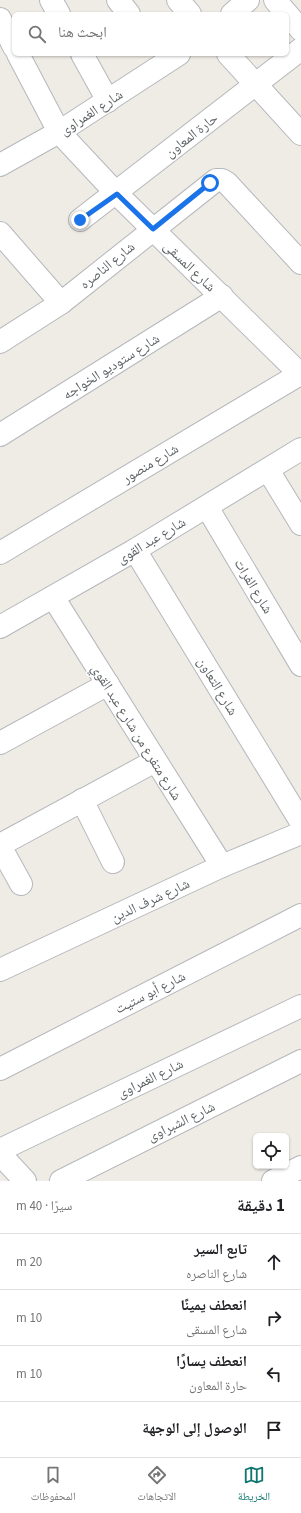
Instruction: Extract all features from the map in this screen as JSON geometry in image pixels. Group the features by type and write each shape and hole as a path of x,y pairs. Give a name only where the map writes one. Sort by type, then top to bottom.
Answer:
{"street":[{"path":"51,0 58,12"},
{"path":"118,0 127,12"},
{"path":"178,0 188,12"},
{"path":"234,12 248,0"},
{"path":"275,0 285,12"},
{"path":"289,16 301,30"},
{"path":"0,19 12,43"},
{"name":"حارة المعاون","path":"80,220 117,194 301,49"},
{"name":"شارع المسقى","path":"19,56 59,132 117,194 300,374"},
{"path":"83,56 108,101"},
{"name":"شارع الغمراوى","path":"0,165 59,132 176,56"},
{"path":"230,56 301,134"},
{"name":"شارع الناصره","path":"0,342 61,302 210,183 216,180 222,180 227,183 301,263"},
{"path":"2,239 61,302"},
{"name":"شارع ستوديو الخواجه","path":"0,435 222,296"},
{"name":"شارع منصور","path":"0,553 300,374"},
{"name":"شارع عبد القوى","path":"0,627 135,550 301,449"},
{"path":"268,470 301,524"},
{"name":"شارع الفرات","path":"207,507 301,665"},
{"name":"شارع التعاون","path":"135,550 301,822"},
{"name":"شارع متفرع من شارع عبد القوي","path":"53,597 222,866"},
{"path":"0,743 108,684"},
{"path":"21,884 0,845 155,761"},
{"path":"82,800 113,862"},
{"name":"شارع شرف الدين","path":"0,970 222,866 301,833"},
{"name":"شارع أبو ستيت","path":"0,1069 301,914"},
{"name":"شارع الغمراوى","path":"0,1150 301,1006"},
{"name":"شارع الشبراوى","path":"61,1181 301,1061"},
{"path":"0,1154 25,1181"},
{"path":"273,1181 301,1167"}],"route":[{"path":"80,220 117,194 153,229 210,183"}]}
